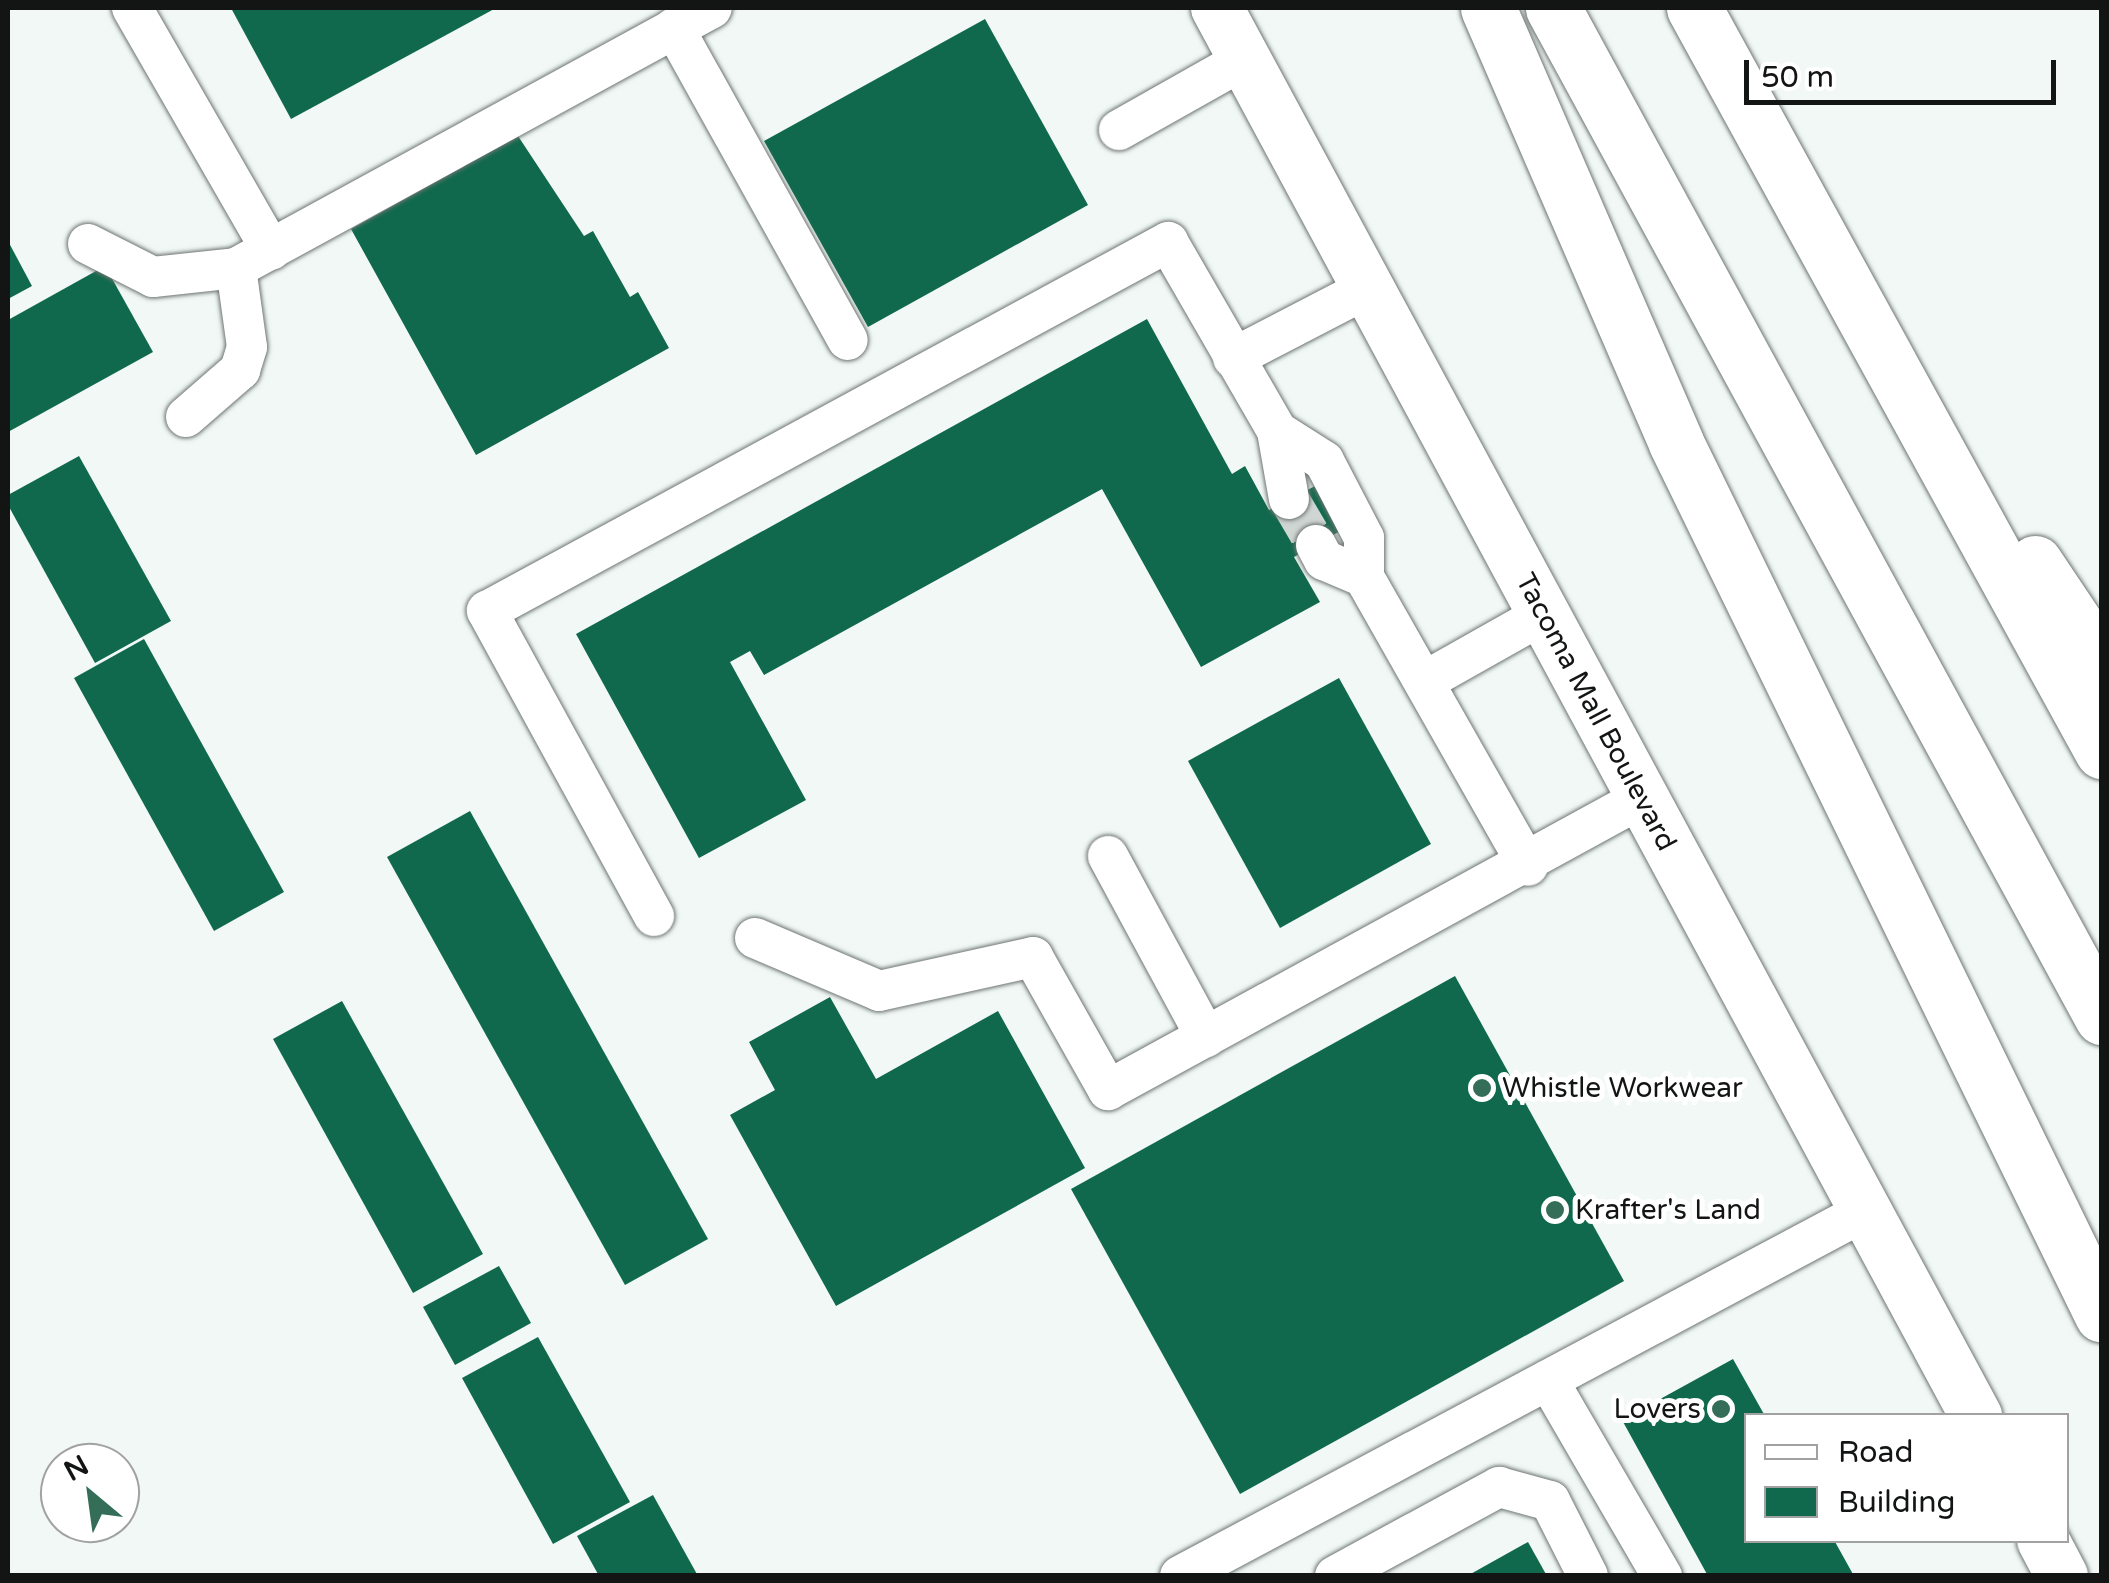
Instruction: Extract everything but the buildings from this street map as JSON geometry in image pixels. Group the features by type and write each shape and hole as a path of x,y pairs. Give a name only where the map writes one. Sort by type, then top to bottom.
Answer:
{"highway":[{"path":"1488,8 1676,443 2102,1314"},
{"path":"1553,8 2102,1017"},
{"path":"1694,8 2102,751"},
{"path":"1813,227 2102,664"}],"main road":[{"name":"Tacoma Mall Boulevard","path":"1217,8 1974,1413"},
{"path":"2045,1543 2062,1576"}],"lane":[{"path":"132,8 254,259 247,347 240,370 186,417"},
{"path":"88,244 153,277 254,259 712,8"},
{"path":"674,28 848,340"},
{"path":"1120,130 1245,59"},
{"path":"654,916 488,611 1168,242 1277,431 1289,499"},
{"path":"1233,358 1368,288"},
{"path":"1277,431 1324,461 1364,538 1364,576 1528,866"},
{"path":"1316,545 1324,560 1364,576"},
{"path":"1425,682 1544,614"},
{"path":"755,938 879,991 1033,956 1108,1090 1528,866 1642,798"},
{"path":"1108,856 1206,1037"},
{"path":"1180,1576 1866,1211"},
{"path":"1548,1380 1662,1576"},
{"path":"1335,1576 1499,1487 1550,1501 1588,1576"}],"tunnel":[{"path":"1289,499 1316,545"}],"place":[{"name":"Whistle Workwear","path":"1482,1088"},
{"name":"Krafter's Land","path":"1555,1210"},
{"name":"Lovers","path":"1721,1409"}]}
